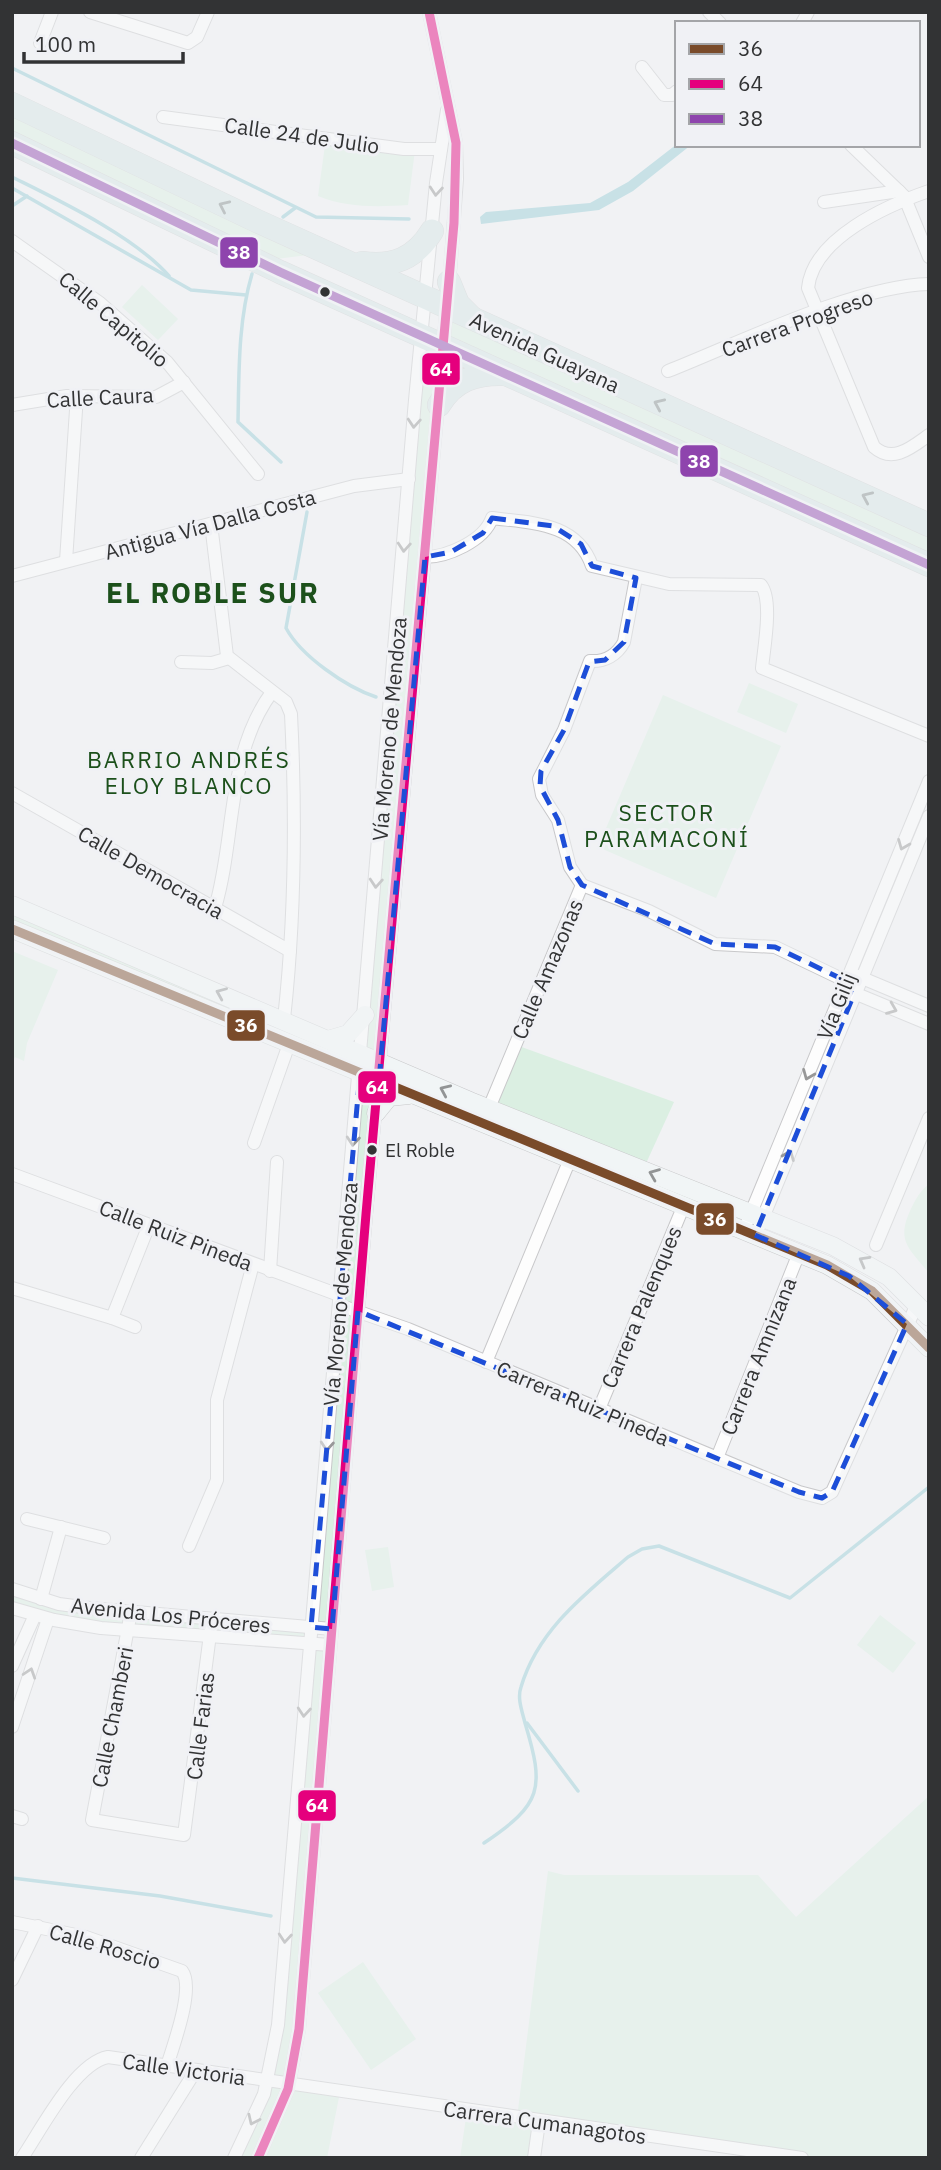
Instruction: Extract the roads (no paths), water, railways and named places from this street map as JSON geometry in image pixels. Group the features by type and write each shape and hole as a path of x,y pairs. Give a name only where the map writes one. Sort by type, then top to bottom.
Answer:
{"highway":[{"name":"Avenida Guayana","path":"12,104 426,298 929,525"},
{"name":"Avenida Guayana","path":"12,143 90,183 422,336 929,565"},
{"path":"344,260 375,265 399,262 418,250 432,231"},
{"path":"449,282 458,304 473,319"},
{"path":"439,405 445,394 464,380 487,373 505,374"}],"street":[{"path":"40,43 52,12"},
{"path":"90,12 188,43 200,33 208,12"},
{"name":"Vía Moreno de Mendoza","path":"258,2158 289,2084 299,2029 358,1311 444,346 457,160 449,103 429,12"},
{"path":"642,67 663,95 675,93"},
{"name":"Vía Moreno de Mendoza","path":"234,2158 252,2124 269,2081 278,2025 409,480 432,231 449,103"},
{"name":"Calle 24 de Julio","path":"163,117 404,149 441,149"},
{"path":"853,147 902,195 929,257"},
{"path":"824,202 928,191"},
{"path":"902,195 833,245 816,265 808,288 874,447 883,453 895,455 929,435"},
{"name":"Calle Capitolio","path":"12,242 131,328 184,382 258,474"},
{"name":"Carrera Progreso","path":"668,371 817,313 897,288 929,284"},
{"name":"Calle Caura","path":"12,405 76,395 156,397 184,382"},
{"path":"66,562 76,395"},
{"name":"Antigua Vía Dalla Costa","path":"12,576 354,486 409,480"},
{"path":"425,557 441,557 451,552 483,533 492,519 553,526 581,544 592,565 636,578 669,584 761,585 765,593 766,614 762,667 929,736"},
{"path":"211,524 225,650 229,658 289,705 291,714 293,868 284,1019"},
{"name":"Calle Amazonas","path":"489,1108 582,885 570,867 558,820 542,795 541,771 564,730 590,661 605,660 620,650 624,642 636,578"},
{"path":"181,662 212,663 229,658"},
{"path":"215,908 228,854 239,767 261,709 272,692"},
{"name":"Vía Gilij","path":"753,1224 929,782"},
{"path":"383,790 405,792"},
{"name":"Calle Democracia","path":"12,793 290,951"},
{"name":"Vía Gilij","path":"851,983 929,816"},
{"path":"582,885 649,911 715,944 775,947 929,1024"},
{"path":"12,905 489,1108 684,1205 861,1259 889,1277 923,1310 907,1324"},
{"path":"12,929 379,1081 573,1151 753,1224 799,1253 860,1283 907,1324 929,1348"},
{"path":"851,983 929,1006"},
{"path":"331,1039 355,1029 365,1016"},
{"path":"254,1143 289,1044"},
{"path":"376,1113 388,1097 412,1094"},
{"path":"876,1245 925,1139 929,1118"},
{"path":"486,1362 573,1151"},
{"path":"270,1271 277,1162"},
{"name":"Calle Ruiz Pineda","path":"12,1174 253,1264 339,1300"},
{"name":"Carrera Palenques","path":"598,1409 684,1205"},
{"path":"112,1318 149,1225"},
{"name":"Carrera Amnizana","path":"717,1458 799,1253"},
{"path":"189,1546 218,1480 217,1400 253,1264"},
{"path":"12,1287 135,1327"},
{"name":"Carrera Ruiz Pineda","path":"339,1300 358,1311 815,1497 828,1497 907,1324"},
{"path":"27,1519 104,1538"},
{"path":"41,1599 61,1527"},
{"name":"Avenida Los Próceres","path":"12,1589 41,1599 82,1607 332,1629"},
{"name":"Avenida Los Próceres","path":"12,1608 42,1617 129,1630 330,1645"},
{"name":"Calle Chamberi","path":"131,1612 103,1755 94,1822 187,1833"},
{"path":"12,1665 42,1617"},
{"path":"12,1727 42,1617"},
{"name":"Calle Farias","path":"187,1833 212,1619"},
{"name":"Calle Roscio","path":"12,1922 86,1937 182,1971 186,1981 184,2003 167,2066"},
{"path":"12,1980 38,1926"},
{"name":"Calle Victoria","path":"22,2158 76,2078 88,2065 100,2059 289,2084"},
{"path":"141,2158 196,2070"},
{"name":"Carrera Cumanagotos","path":"289,2084 802,2158"},
{"path":"534,2158 539,2122"}],"water":[{"path":"675,146 688,147 633,191 599,210 481,224 480,217 486,212 590,203 628,182"}],"waterway":[{"path":"12,68 316,217 409,219"},
{"path":"12,177 117,233 169,276"},
{"path":"12,188 191,290 246,295"},
{"path":"12,206 27,196"},
{"path":"283,217 295,208"},
{"path":"252,274 242,329 238,422 281,462"},
{"path":"307,512 286,628 313,660 351,686 376,697"},
{"path":"484,1843 518,1817 534,1793 535,1764 520,1696 529,1667 539,1648 565,1614 628,1557 642,1549 659,1546 790,1598 929,1487"},
{"path":"527,1723 578,1791"},
{"path":"12,1878 160,1896 271,1916"}],"place":[{"name":"El Roble","path":"372,1150"}],"district":[{"name":"EL ROBLE SUR","path":"213,592"},
{"name":"BARRIO ANDRÉS ELOY BLANCO","path":"189,772"},
{"name":"SECTOR PARAMACONÍ","path":"667,825"}]}
